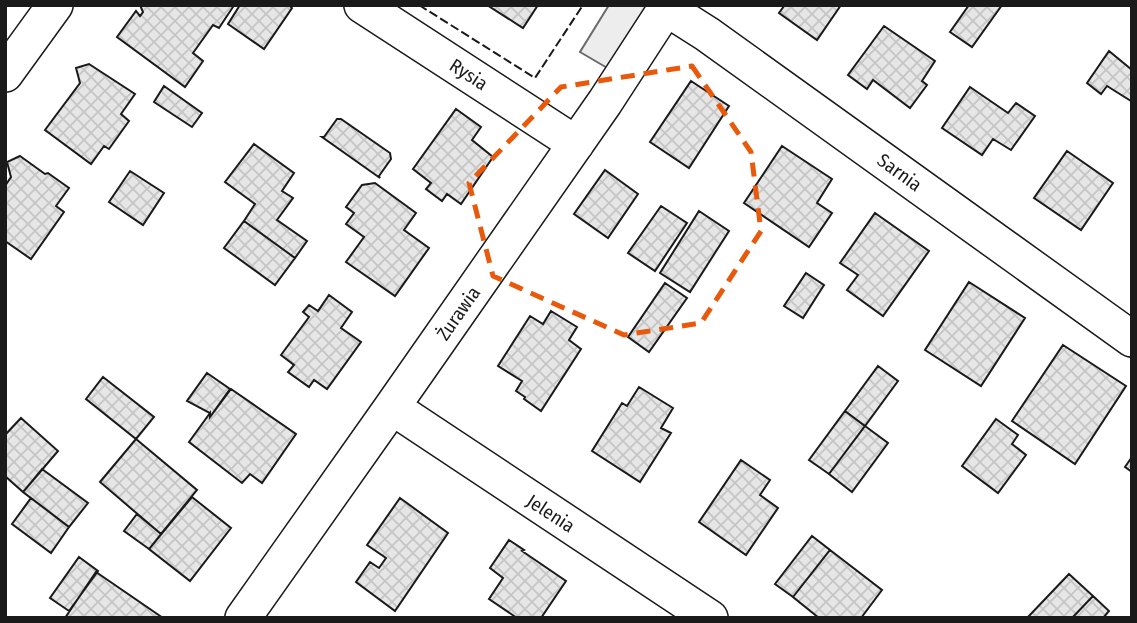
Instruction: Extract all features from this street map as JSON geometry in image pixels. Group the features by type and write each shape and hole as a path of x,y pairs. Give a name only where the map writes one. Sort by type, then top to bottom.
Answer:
{"street":[{"path":"5,74 55,5"},
{"name":"Rysia","path":"362,5 576,144"},
{"name":"Żurawia","path":"243,618 576,144 667,7"},
{"name":"Sarnia","path":"667,7 1132,339"},
{"name":"Jelenia","path":"392,407 710,618"}],"highlighted area":[{"path":"692,66 751,152 761,231 701,323 624,335 493,276 469,183 561,87"}],"shaded area":[{"path":"609,5 668,5 621,76 580,52"}],"building":[{"path":"140,5 233,7 219,28 213,25 193,53 203,61 185,87 117,37 136,11 140,16 143,12"},
{"path":"240,5 289,5 292,8 264,49 228,24"},
{"path":"487,5 538,5 523,28"},
{"path":"783,5 841,5 817,40 779,13"},
{"path":"969,5 1002,5 972,47 950,32"},
{"path":"884,26 935,61 922,81 927,85 910,108 873,80 867,89 848,75"},
{"path":"1109,51 1132,70 1131,101 1107,86 1101,94 1087,83"},
{"path":"89,64 135,94 121,114 129,121 109,149 104,146 91,164 45,130 80,83 76,68"},
{"path":"691,81 729,106 689,168 650,142"},
{"path":"164,86 202,113 192,127 154,102"},
{"path":"970,87 1008,113 1016,103 1035,116 1011,150 993,139 982,155 942,128"},
{"path":"456,109 481,127 472,140 493,157 461,204 447,194 442,201 426,189 431,183 413,169"},
{"path":"337,119 341,119 390,153 391,159 380,178 322,137"},
{"path":"254,144 294,173 282,191 293,198 277,220 307,241 295,258 244,221 255,204 225,182"},
{"path":"782,146 832,179 817,203 832,213 809,247 744,203"},
{"path":"1067,151 1113,183 1081,230 1034,198"},
{"path":"20,156 69,188 56,206 64,212 31,259 5,241 5,186 11,177 7,162"},
{"path":"605,170 638,194 608,238 574,214"},
{"path":"130,171 164,193 143,225 109,202"},
{"path":"375,183 416,213 404,230 429,248 395,296 346,262 364,237 346,224 354,213 346,207 362,185"},
{"path":"661,206 687,223 655,271 628,253"},
{"path":"699,211 729,231 690,292 660,273"},
{"path":"875,213 929,251 883,316 847,290 858,275 840,263"},
{"path":"244,221 295,258 275,285 224,248"},
{"path":"806,273 824,285 803,318 784,306"},
{"path":"969,282 1025,318 981,386 925,350"},
{"path":"665,283 687,298 649,352 628,337"},
{"path":"329,295 352,312 341,328 361,342 327,389 314,380 309,387 288,372 294,365 281,355 309,317 303,312 309,305 318,311"},
{"path":"551,311 577,327 569,340 581,349 541,411 516,391 522,381 498,366 530,316 543,324"},
{"path":"1063,345 1126,386 1075,464 1012,421"},
{"path":"878,366 898,381 865,426 845,411"},
{"path":"207,373 230,389 210,417 210,413 187,401"},
{"path":"103,377 154,417 136,439 86,399"},
{"path":"639,387 673,408 661,428 671,433 640,482 592,451 622,403 627,406"},
{"path":"231,389 296,434 262,483 250,474 242,483 189,442"},
{"path":"845,411 865,426 829,474 809,460"},
{"path":"21,418 58,451 23,492 5,476 5,435"},
{"path":"996,419 1018,435 1012,444 1026,455 998,493 962,466"},
{"path":"865,426 888,443 852,492 829,474"},
{"path":"136,439 197,490 161,534 100,482"},
{"path":"1132,457 1132,472 1125,467"},
{"path":"741,460 770,480 760,495 778,508 746,555 699,522"},
{"path":"42,469 88,503 69,527 23,492"},
{"path":"192,497 231,528 190,581 149,549"},
{"path":"31,498 69,527 51,553 12,524"},
{"path":"400,498 448,533 395,611 356,582 370,562 379,568 386,558 367,545"},
{"path":"137,514 161,534 149,549 124,531"},
{"path":"812,536 830,550 793,597 775,584"},
{"path":"509,540 566,581 541,618 517,618 489,599 503,578 490,568"},
{"path":"830,550 882,590 861,618 819,618 793,597"},
{"path":"79,557 98,571 69,611 50,598"},
{"path":"96,572 163,618 65,618"},
{"path":"1069,574 1093,596 1072,618 1027,618"},
{"path":"1093,596 1109,611 1103,618 1072,618"}],"fence":[{"path":"419,5 535,78 583,5"}]}
